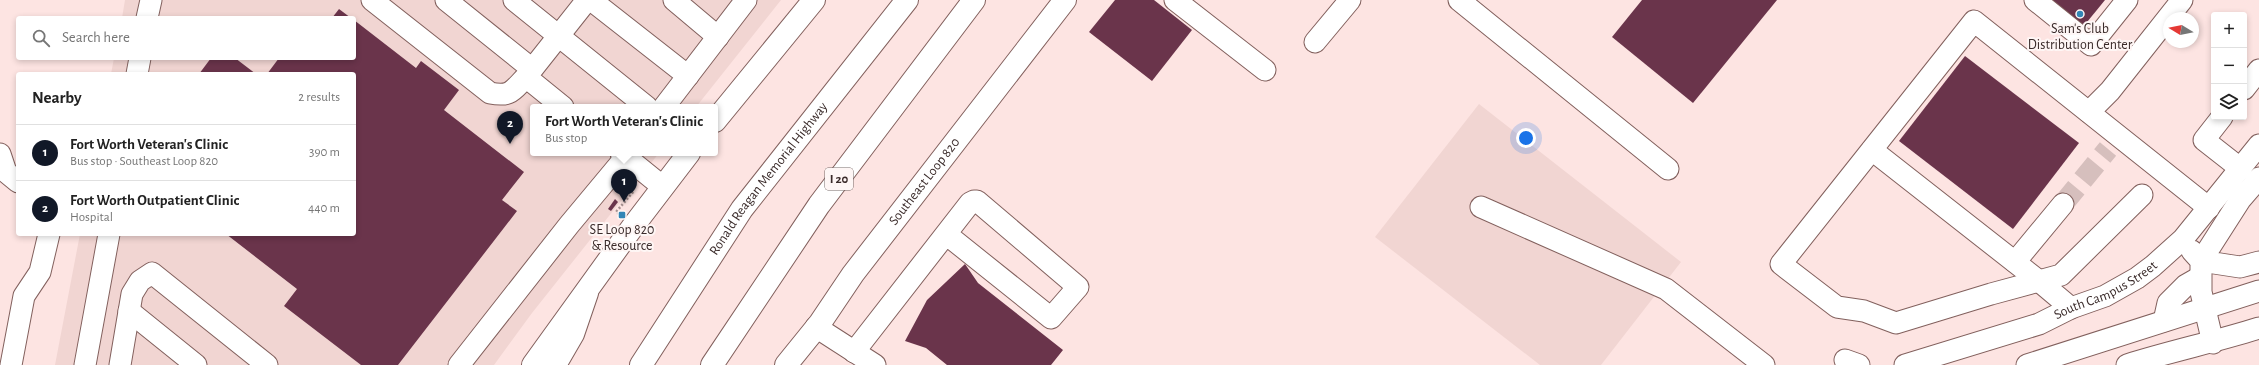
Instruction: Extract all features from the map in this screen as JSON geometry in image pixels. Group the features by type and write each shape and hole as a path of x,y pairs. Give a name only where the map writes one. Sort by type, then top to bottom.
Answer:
{"main road":[{"path":"718,117 814,0"},
{"name":"Ronald Reagan Memorial Highway","path":"641,365 742,209 907,0"},
{"name":"I 20","path":"712,365 819,205 974,0"},
{"name":"Southeast Loop 820","path":"786,365 816,327 853,274 1065,0"},
{"path":"533,365 634,225 687,156"},
{"path":"555,365 573,334 586,293"}],"lane":[{"path":"147,16 151,0"},
{"path":"372,0 490,93 502,95 510,93 529,73 587,0"},
{"path":"446,0 529,73 560,104"},
{"path":"514,0 643,104"},
{"path":"591,0 688,76"},
{"path":"674,0 718,37"},
{"path":"1175,0 1266,70"},
{"path":"1315,42 1350,0"},
{"path":"1459,0 1668,169"},
{"path":"2035,0 2091,45 2127,0"},
{"path":"2089,112 2110,91 2182,0"},
{"path":"666,104 744,1"},
{"path":"2142,195 2061,276 2039,281 1896,323 1864,311 1837,308 1782,264 1974,20 2089,112 2114,142 2209,208"},
{"path":"137,72 140,60"},
{"path":"2247,85 2259,70"},
{"path":"2164,321 2168,303 2200,269 2240,200 2250,173 2204,140 2220,120"},
{"name":"South Campus Street","path":"1905,365 2039,324 2071,308 2105,296 2137,278 2183,239 2209,208 2250,173 2259,145"},
{"path":"1872,150 2039,281 2071,308"},
{"path":"0,154 6,172 16,180"},
{"path":"458,365 612,173 624,156"},
{"path":"627,156 663,186"},
{"path":"816,327 864,360 946,234 970,203 977,201 1078,287 1051,318 946,234"},
{"path":"2015,262 2063,204"},
{"path":"1481,207 1666,289 1764,365"},
{"path":"11,365 24,296 40,272 49,236"},
{"path":"85,365 109,236"},
{"path":"2183,239 2200,269 2204,308 2213,343"},
{"path":"2200,269 2240,267 2259,262"},
{"path":"122,364 132,294 140,281 152,273 267,365"},
{"path":"2026,365 2259,291"},
{"path":"129,311 196,365"},
{"path":"2127,365 2171,351 2213,343 2259,328"}],"path":[{"path":"612,173 634,191 616,212 634,225"}],"shaded area":[{"path":"125,0 781,0 698,104 530,104 530,156 657,156 532,313 494,365 55,365 80,236 356,236 356,72 111,72 114,60 356,60 356,16 122,16"},
{"path":"1479,104 1681,262 1601,365 1540,365 1375,237"}],"building":[{"path":"1115,0 1154,0 1192,30 1152,81 1089,32"},
{"path":"1642,0 1777,0 1693,103 1612,37"},
{"name":"Sam's Club Distribution Center","path":"2049,0 2105,0 2083,27"},
{"path":"339,9 348,16 334,16"},
{"path":"356,22 416,68 421,61 459,90 444,110 524,172 502,200 517,211 398,365 361,365 284,306 297,289 229,236 356,236 356,72 268,72 278,60 356,60"},
{"path":"1965,56 2079,143 2013,229 1899,141"},
{"path":"210,60 238,60 253,72 200,72"},
{"path":"615,199 618,202 611,211 608,209"},
{"path":"965,264 978,283 1063,350 1051,365 947,365 926,348 905,341 927,300"}],"tunnel":[{"path":"2063,204 2108,149"}],"place":[{"name":"Sam's Club Distribution Center","path":"2080,14"},
{"name":"Fort Worth Outpatient Clinic","path":"510,144"},
{"name":"Fort Worth Veteran's Clinic","path":"624,202"},
{"name":"SE Loop 820 & Resource","path":"622,215"}]}
